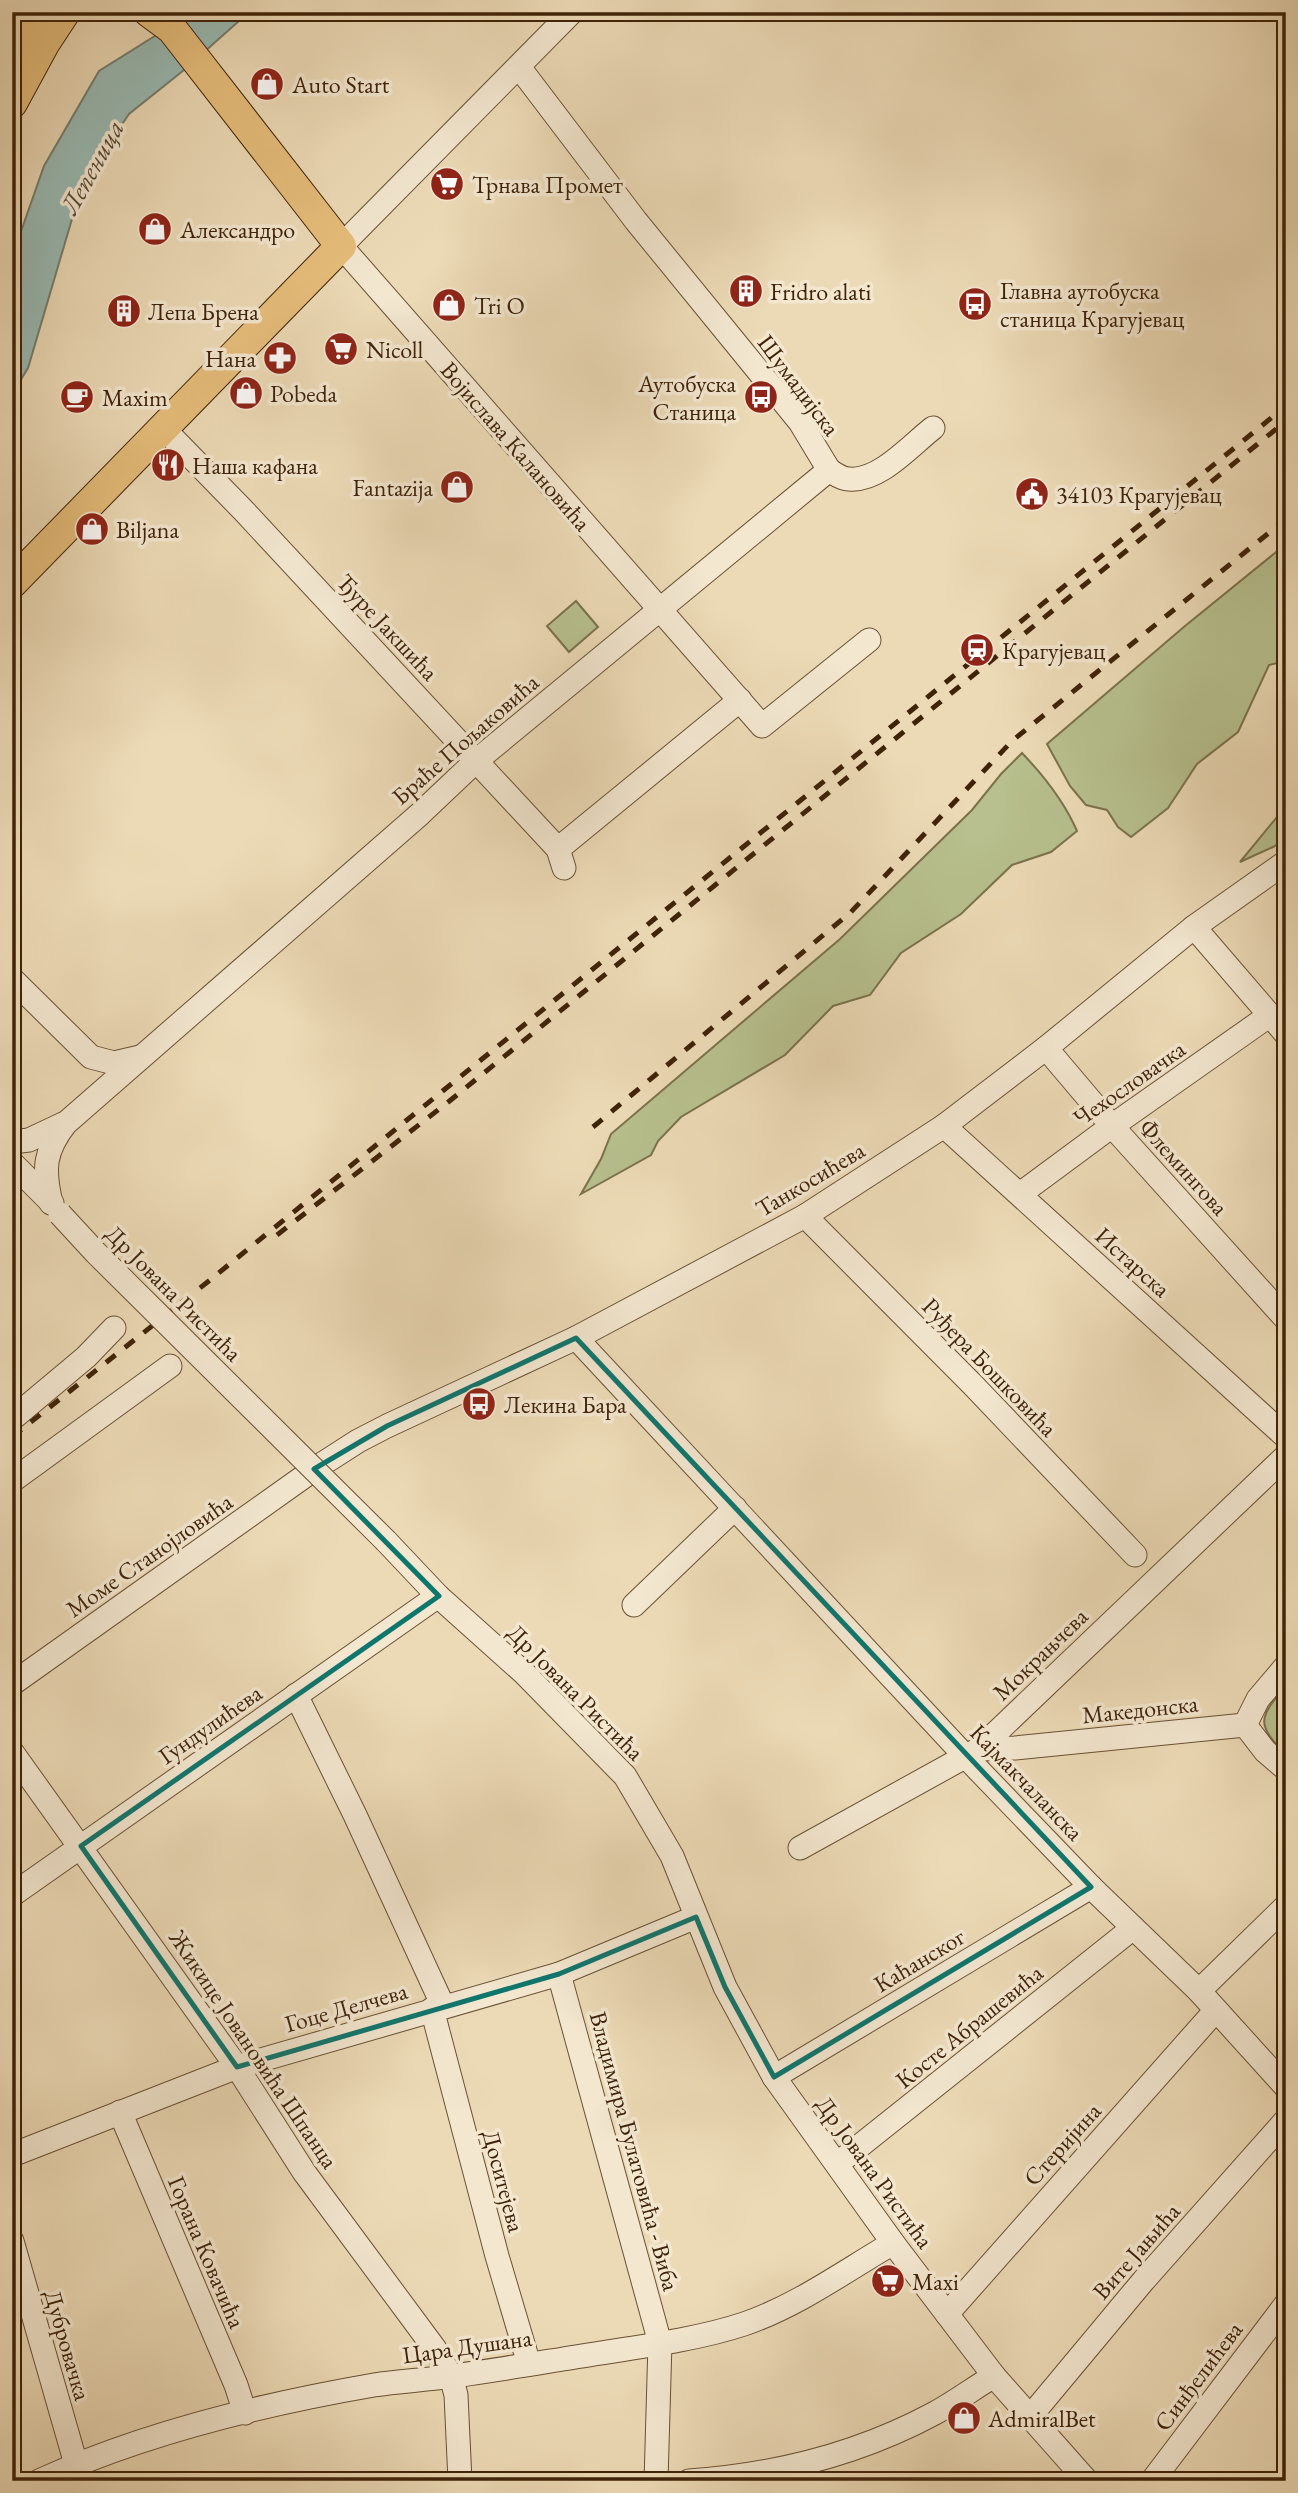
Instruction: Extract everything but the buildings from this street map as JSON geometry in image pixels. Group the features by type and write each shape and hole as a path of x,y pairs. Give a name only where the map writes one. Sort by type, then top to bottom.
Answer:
{"main road":[{"path":"12,47 36,12"},
{"path":"12,103 65,12"},
{"path":"44,44 81,12"},
{"name":"Војислава Калановића","path":"157,16 341,246"},
{"path":"12,583 341,246"}],"street":[{"path":"341,246 572,12"},
{"name":"Шумадијска","path":"519,67 636,221 800,422 829,470"},
{"name":"Војислава Калановића","path":"341,246 762,726 869,640"},
{"name":"Ђуре Јакшића","path":"163,428 243,510 476,761 561,858 740,700"},
{"path":"829,470 846,479 861,479 876,474 933,428"},
{"name":"Браће Пољаковића","path":"66,1123 420,814 476,761 829,470"},
{"name":"Танкосићева","path":"316,1468 387,1426 576,1338 805,1216 944,1126 1046,1048 1194,928 1286,862"},
{"path":"1194,928 1286,1034"},
{"path":"12,979 91,1057 114,1063 143,1055"},
{"name":"Чехословачка","path":"1020,1194 1270,1016"},
{"name":"Флемингова","path":"1046,1048 1112,1126 1286,1319"},
{"path":"89,1103 94,1082 91,1057"},
{"path":"12,1142 29,1140 66,1123"},
{"path":"55,1208 45,1167 51,1145 66,1123"},
{"name":"Истарска","path":"944,1126 1286,1437"},
{"name":"Др Јована Ристића","path":"12,1163 96,1253 439,1596 524,1673 625,1776 672,1856 725,1987 774,2077 893,2243 994,2376 1087,2481"},
{"name":"Руђера Бошковића","path":"805,1216 973,1385 1135,1555"},
{"path":"12,1419 86,1357 114,1328"},
{"name":"Кајмакчаланска","path":"576,1338 735,1508 973,1753 1090,1887 1199,1991 1286,2087"},
{"path":"12,1481 170,1366"},
{"name":"Мокрањчева","path":"800,1848 973,1753 1286,1456"},
{"name":"Моме Станојловића","path":"12,1684 316,1468"},
{"path":"634,1605 735,1508"},
{"name":"Гундулићева","path":"12,1895 439,1596"},
{"path":"1286,1666 1258,1699 1245,1725 1265,1751 1286,1769"},
{"name":"Доситејева","path":"296,1695 355,1815 437,2008 497,2256 529,2364"},
{"name":"Македонска","path":"973,1753 1245,1725"},
{"name":"Жикице Јовановића Шпанца","path":"12,1752 237,2067 304,2172 435,2349 451,2376"},
{"name":"Каћанског","path":"774,2077 1090,1887"},
{"path":"1199,1991 1286,1906"},
{"name":"Гоце Делчева","path":"12,2155 237,2067 559,1974 696,1917"},
{"name":"Косте Абрашевића","path":"837,2164 1133,1928"},
{"name":"Владимира Булатовића - Виба","path":"559,1974 660,2343 656,2481"},
{"name":"Стеријина","path":"947,2314 1216,2010"},
{"name":"Горана Ковачића","path":"120,2112 236,2385 245,2413"},
{"name":"Вите Јањића","path":"1029,2418 1144,2280 1286,2120"},
{"name":"Дубровачка","path":"12,2241 76,2464"},
{"name":"Цара Душана","path":"39,2481 76,2464 245,2413 376,2385 529,2364 733,2328 803,2296 893,2243"},
{"name":"Синђелићева","path":"1152,2481 1286,2304"},
{"path":"451,2376 456,2395 460,2481"},
{"path":"689,2481 800,2465 874,2442 936,2413 994,2376"}],"highlighted area":[{"path":"576,1338 1091,1887 774,2077 725,1987 696,1917 559,1974 237,2067 81,1846 439,1596 314,1469 387,1426"}],"green space":[{"path":"1286,544 1286,661 1269,665 1238,732 1197,764 1168,808 1131,837 1118,827 1107,810 1086,805 1070,786 1047,744"},
{"path":"576,601 598,627 569,652 547,626"},
{"path":"1022,753 1053,790 1077,831 1051,852 1012,865 961,914 901,953 870,995 833,1006 785,1055 681,1117 658,1141 651,1155 581,1194 601,1159 611,1134 840,939 972,810"},
{"path":"1286,806 1286,839 1240,862"},
{"path":"1286,1686 1286,1755 1269,1736 1264,1721 1270,1706"}],"water":[{"name":"Лепеница","path":"185,12 249,12 129,114 93,167 72,219 28,368 12,394 12,257 44,166 99,71 158,34"}],"railway":[{"path":"12,1437 210,1280 1286,406"},
{"path":"277,1235 447,1103 1286,421"},
{"path":"593,1127 851,912 1012,741 1286,519"}],"place":[{"name":"Auto Start","path":"267,84"},
{"name":"Трнава Промет","path":"447,184"},
{"name":"Александро","path":"155,229"},
{"name":"Fridro alati","path":"746,291"},
{"name":"Главна аутобуска станица Крагујевац","path":"975,304"},
{"name":"Tri O","path":"449,305"},
{"name":"Лепа Брена","path":"124,311"},
{"name":"Nicoll","path":"341,349"},
{"name":"Нана","path":"280,358"},
{"name":"Pobeda","path":"246,393"},
{"name":"Maxim","path":"77,397"},
{"name":"Аутобуска Станица","path":"761,397"},
{"name":"Наша кафана","path":"168,465"},
{"name":"Fantazija","path":"457,487"},
{"name":"34103 Крагујевац","path":"1032,494"},
{"name":"Biljana","path":"92,529"},
{"name":"Крагујевац","path":"977,650"},
{"name":"Лекина Бара","path":"479,1404"},
{"name":"Maxi","path":"888,2281"},
{"name":"AdmiralBet","path":"964,2418"}]}
